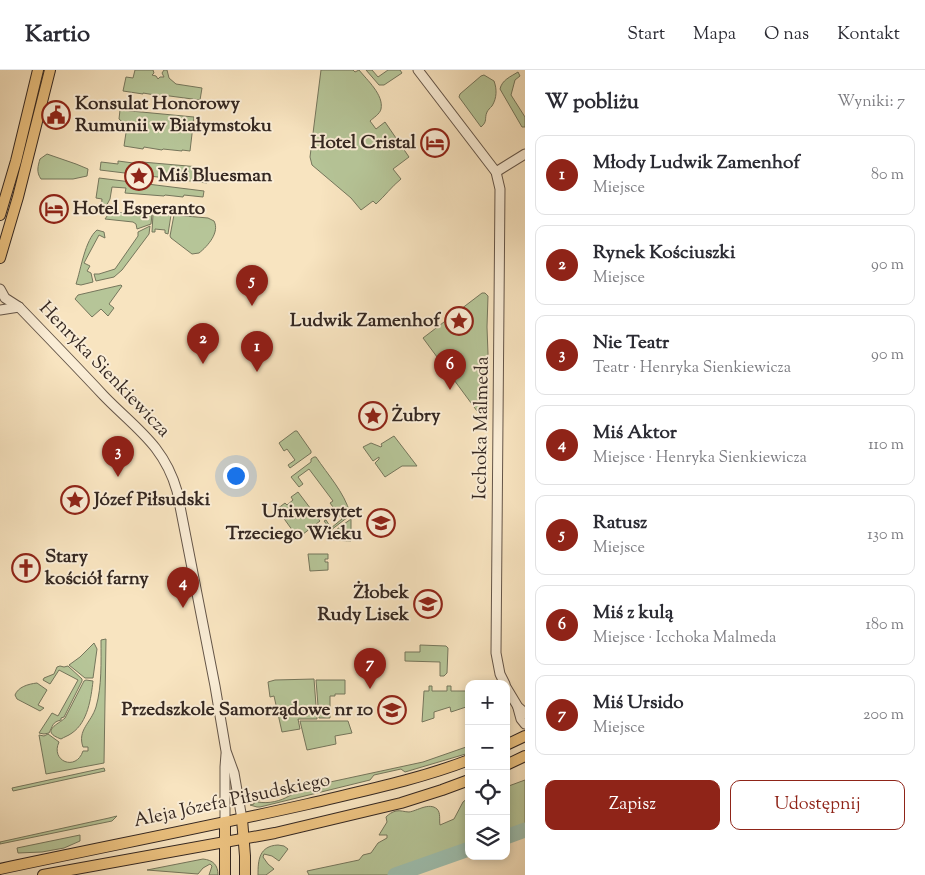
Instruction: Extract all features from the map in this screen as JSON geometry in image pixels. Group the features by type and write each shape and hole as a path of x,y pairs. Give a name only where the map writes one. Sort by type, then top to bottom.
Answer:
{"main road":[{"path":"0,215 16,161 38,70"},
{"path":"0,258 18,197 50,70"},
{"path":"510,743 525,736"},
{"path":"510,763 525,756"},
{"name":"Aleja Józefa Piłsudskiego","path":"0,868 242,819 438,772 465,762"},
{"name":"Aleja Józefa Piłsudskiego","path":"43,875 244,839 401,803 465,781"},
{"name":"Henryka Sienkiewicza","path":"242,819 246,875"},
{"name":"Henryka Sienkiewicza","path":"225,822 225,875"}],"street":[{"path":"418,70 496,172 525,154"},
{"name":"Icchoka Malmeda","path":"496,172 500,189 496,653 503,680"},
{"name":"Henryka Sienkiewicza","path":"0,284 10,293 19,308"},
{"name":"Henryka Sienkiewicza","path":"0,290 5,298 19,308 111,403 150,440 163,456 170,470 177,491 226,751 234,773 242,819"},
{"path":"0,310 19,308"},
{"name":"Icchoka Malmeda","path":"510,692 522,710 521,719 525,724"},
{"name":"Henryka Sienkiewicza","path":"225,822 224,767 226,751"}],"green space":[{"path":"135,70 153,70 154,73 152,75 158,79 164,77 162,73 164,70 167,70 169,78 176,84 202,88 200,100 123,91 126,77 133,78"},
{"path":"321,70 353,70 355,72 359,70 380,98 381,109 370,121 376,129 385,122 409,157 393,169 401,179 376,204 373,201 361,210 351,198 312,165 310,157"},
{"path":"366,70 372,70 378,77 388,70 400,70 402,73 384,85 379,85"},
{"path":"518,72 520,76 515,80 511,95 525,117 525,127 522,127 500,89 504,81"},
{"path":"484,75 494,81 496,93 494,103 487,112 481,127 459,97 460,94"},
{"path":"120,110 194,117 190,151 144,147 143,149 124,146 127,126 119,119"},
{"path":"47,154 88,169 87,176 73,179 41,179 38,171 40,159"},
{"path":"118,161 199,167 199,172 204,173 208,178 207,183 100,170 101,162 118,164"},
{"path":"99,178 204,191 203,197 184,195 183,197 125,193 126,188 112,187 110,199 104,210 101,209 102,199 96,198"},
{"path":"110,212 152,214 151,224 137,229 136,224 133,222 105,219"},
{"path":"153,214 171,215 168,234 165,233 165,230 155,229 155,232 152,232"},
{"path":"174,215 208,218 214,221 214,234 206,247 199,253 192,254 171,238"},
{"path":"150,226 149,234 122,270 114,277 96,281 94,274 115,269 138,236 138,232"},
{"path":"97,230 104,232 105,238 99,235 84,263 90,266 87,271 91,273 93,282 81,285 76,284 86,248"},
{"path":"121,285 109,304 114,308 108,316 101,309 92,317 75,299 78,295"},
{"path":"482,293 488,296 486,412 477,411 423,338"},
{"path":"297,431 311,453 290,468 288,465 295,460 287,449 284,451 279,443"},
{"path":"394,436 417,466 402,466 385,477 375,463 379,457 373,461 363,447 371,443 381,447 381,444"},
{"path":"316,457 340,491 350,513 348,517 331,530 324,521 326,520 331,528 342,519 330,503 333,501 309,469 298,477 303,484 299,487 291,477 311,462 311,459"},
{"path":"298,492 320,521 298,538 277,509 285,503 287,505 293,500 291,497"},
{"path":"351,519 351,541 332,540 329,535"},
{"path":"308,554 328,554 328,559 325,559 325,562 328,562 328,570 310,571"},
{"path":"106,639 104,763 46,774 39,735 44,736 48,734 59,742 58,754 65,762 75,761 83,751 88,751 88,747 83,747 82,736 94,713 98,699 101,640"},
{"path":"94,643 97,649 93,678 85,678 69,665"},
{"path":"420,645 446,646 448,648 447,673 444,676 440,676 440,662 405,661 405,652 420,652"},
{"path":"68,666 82,681 64,717 54,723 49,733 39,733 52,713 58,716 78,680 59,670 50,684 43,680 54,674 57,667"},
{"path":"314,679 317,719 298,719 300,729 282,732 274,696 270,697 268,682 275,680"},
{"path":"86,680 93,681 88,709 82,723 72,733 61,739 55,736 51,730 65,718"},
{"path":"316,680 345,680 345,694 330,696 330,718 319,718"},
{"path":"37,683 47,690 38,705 44,708 40,711 17,699 15,695 24,686"},
{"path":"429,686 432,686 432,691 447,691 447,686 451,686 451,691 465,691 465,707 451,712 450,707 434,712 434,718 422,722 424,691 429,691"},
{"path":"300,721 348,721 352,733 335,736 336,744 307,750"},
{"path":"465,747 465,754 405,772 401,769 374,775 370,780 260,807 250,805 254,804 254,799 263,798 258,801 262,803 274,802 307,787 423,762"},
{"path":"104,768 105,771 13,791 12,788"},
{"path":"525,780 525,830 510,835 510,815 510,786"},
{"path":"465,800 465,850 389,875 309,875 307,871 359,860 363,855 371,853 378,843 387,838 387,835 379,835 387,822 386,817 393,812 409,812 430,806 434,807 439,812 440,825 454,819"},
{"path":"117,816 112,821 0,844 0,842"},
{"path":"80,835 80,841 64,848 42,852 18,853 17,848"},
{"path":"278,845 288,849 279,861 272,856 264,854 263,857 274,869 266,875 258,875 259,859 263,851"},
{"path":"203,859 214,864 218,875 209,875 212,866 210,864 198,874 147,870"}],"waterway":[{"path":"510,836 525,830"},
{"path":"395,875 465,850"}],"place":[{"name":"Konsulat Honorowy Rumunii w Białymstoku","path":"56,115"},
{"name":"Hotel Cristal","path":"435,143"},
{"name":"Miś Bluesman","path":"139,176"},
{"name":"Hotel Esperanto","path":"54,209"},
{"name":"Ratusz","path":"252,306"},
{"name":"Ludwik Zamenhof","path":"459,321"},
{"name":"Rynek Kościuszki","path":"203,364"},
{"name":"Młody Ludwik Zamenhof","path":"257,372"},
{"name":"Miś z kulą","path":"450,390"},
{"name":"Żubry","path":"373,416"},
{"name":"Nie Teatr","path":"118,477"},
{"name":"Józef Piłsudski","path":"75,500"},
{"name":"Uniwersytet Trzeciego Wieku","path":"381,523"},
{"name":"Stary kościół farny","path":"26,568"},
{"name":"Żłobek Rudy Lisek","path":"428,604"},
{"name":"Miś Aktor","path":"183,608"},
{"name":"Miś Ursido","path":"370,689"},
{"name":"Przedszkole Samorządowe nr 10","path":"392,710"}]}
